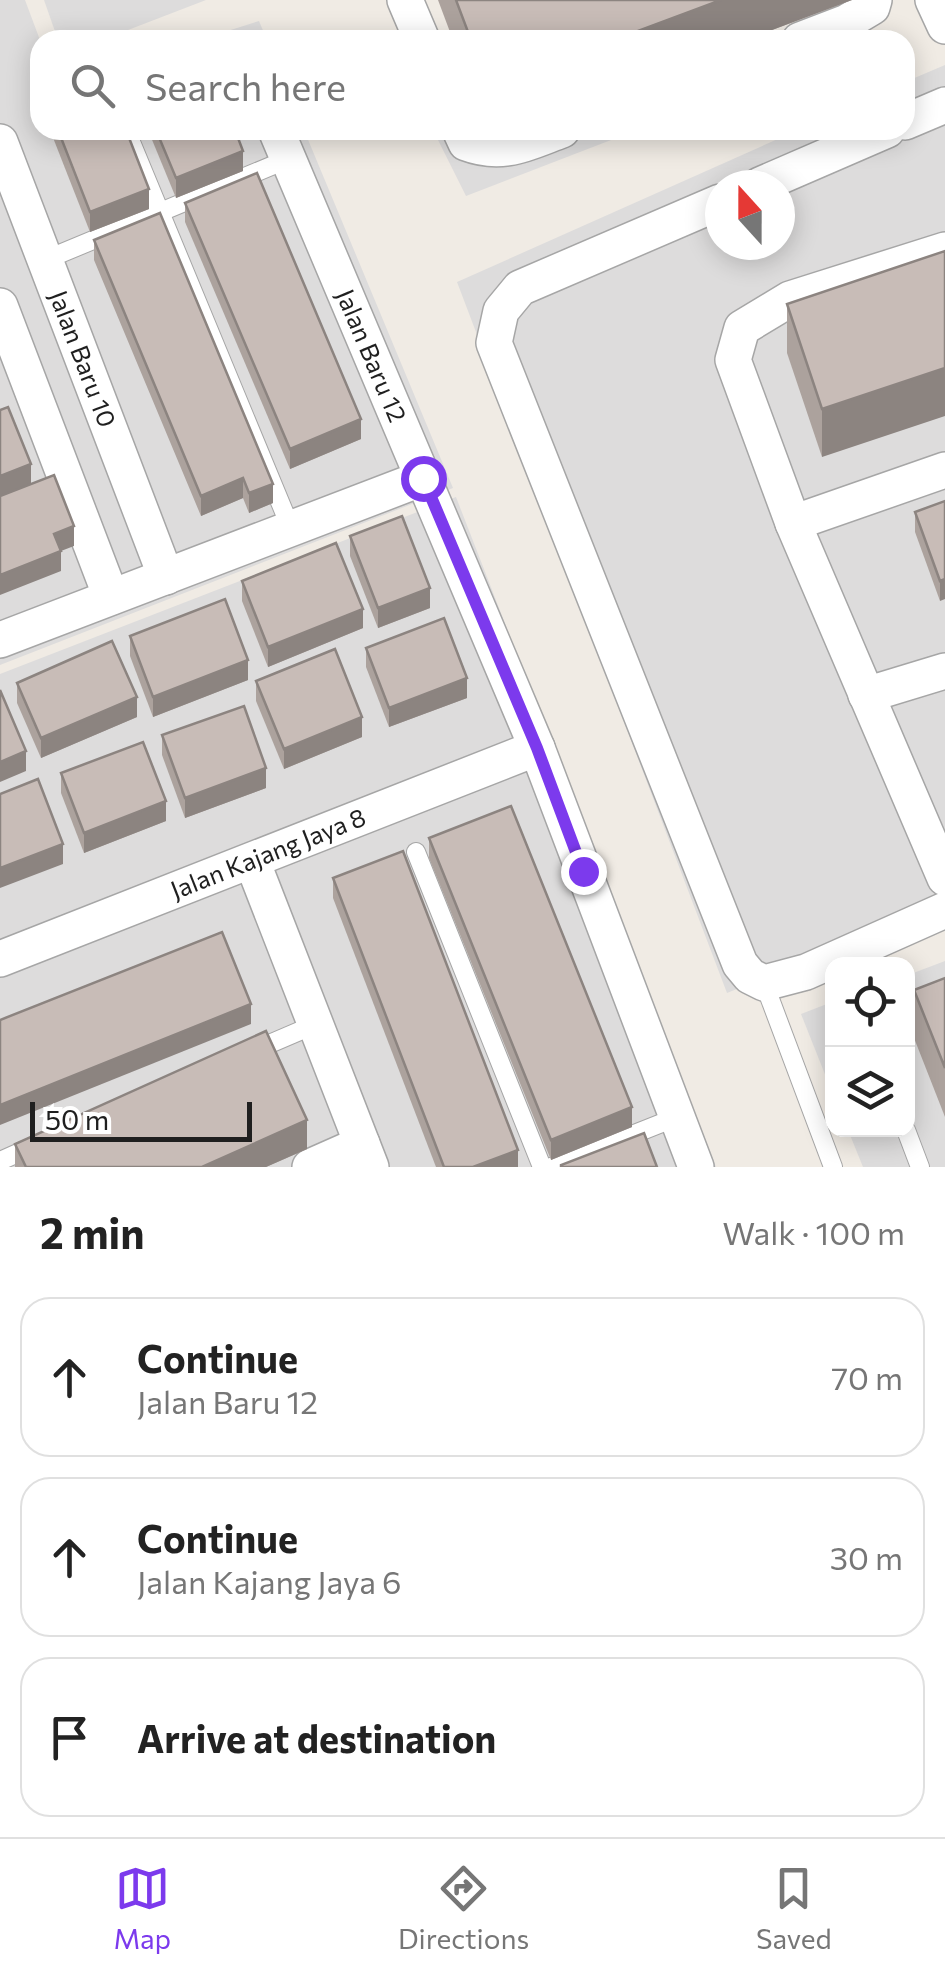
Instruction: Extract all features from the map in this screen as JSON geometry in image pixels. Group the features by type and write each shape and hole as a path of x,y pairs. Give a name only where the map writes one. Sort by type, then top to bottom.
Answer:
{"street":[{"path":"826,30 872,7 874,0"},
{"path":"933,0 945,26"},
{"path":"413,2 420,30"},
{"path":"915,118 945,105"},
{"path":"465,140 487,151 509,149 534,140"},
{"path":"795,170 864,140"},
{"name":"Jalan Baru 10","path":"0,142 166,576"},
{"name":"Jalan Baru 12","path":"282,144 537,748 696,1167"},
{"path":"705,208 520,288 501,311 494,343 740,964 764,984 806,972 945,910"},
{"path":"945,250 790,299 742,328 733,360 793,524 945,878"},
{"path":"0,306 15,387 112,598"},
{"path":"793,524 945,470"},
{"path":"0,640 423,478"},
{"path":"866,695 945,671"},
{"name":"Jalan Kajang Jaya 8","path":"0,959 537,748"},
{"path":"252,861 366,1155 310,1167"}],"lane":[{"path":"130,140 292,530"},
{"path":"45,260 162,212 282,144"},
{"path":"416,852 542,1167"},
{"path":"764,984 833,1167"},
{"path":"915,1019 945,1006"},
{"path":"228,1062 316,1024"},
{"path":"550,1167 677,1117"},
{"path":"909,1137 920,1167"},
{"path":"0,1161 53,1138"}],"shaded area":[{"path":"0,0 25,0 36,30 30,30 30,140 308,140 453,488 0,665"},
{"path":"44,0 206,0 128,30 54,30"},
{"path":"259,21 263,30 231,30"},
{"path":"945,65 945,904 727,993 457,282 705,171 705,260 795,260 795,170 708,170 776,140 915,140 915,78"},
{"path":"438,140 611,140 466,196"},
{"path":"456,497 716,1167 0,1167 0,674"},
{"path":"945,961 945,1167 863,1167 851,1137 915,1137 915,972"},
{"path":"825,1005 825,1074 801,1014"}],"building":[{"path":"456,0 721,0 641,30 467,30"},
{"path":"62,140 130,140 149,189 90,212"},
{"path":"160,140 239,140 243,151 176,178"},
{"path":"257,173 361,419 290,449 185,203"},
{"path":"160,213 273,484 249,493 243,478 201,496 94,240"},
{"path":"945,251 945,368 822,409 787,304"},
{"path":"8,407 31,464 0,476 0,410"},
{"path":"54,475 74,526 54,534 61,551 0,575 0,496"},
{"path":"945,501 945,579 940,581 915,512"},
{"path":"402,516 430,588 378,608 350,536"},
{"path":"336,543 363,609 268,647 242,581"},
{"path":"225,599 248,660 153,697 130,636"},
{"path":"444,618 467,678 389,708 366,648"},
{"path":"112,641 137,697 41,738 17,683"},
{"path":"335,649 362,717 284,749 256,681"},
{"path":"0,690 26,751 0,762"},
{"path":"244,706 266,768 185,798 162,735"},
{"path":"143,742 166,801 84,833 61,773"},
{"path":"38,779 63,844 0,868 0,794"},
{"path":"511,806 632,1107 551,1140 429,838"},
{"path":"403,851 518,1150 473,1167 444,1167 333,878"},
{"path":"222,932 251,1004 0,1105 0,1020"},
{"path":"945,978 945,1068 915,993"},
{"path":"266,1031 307,1120 202,1167 26,1167 15,1144"},
{"path":"644,1133 657,1167 561,1167 561,1165"}],"route":[{"path":"423,478 537,748 583,871"}]}
